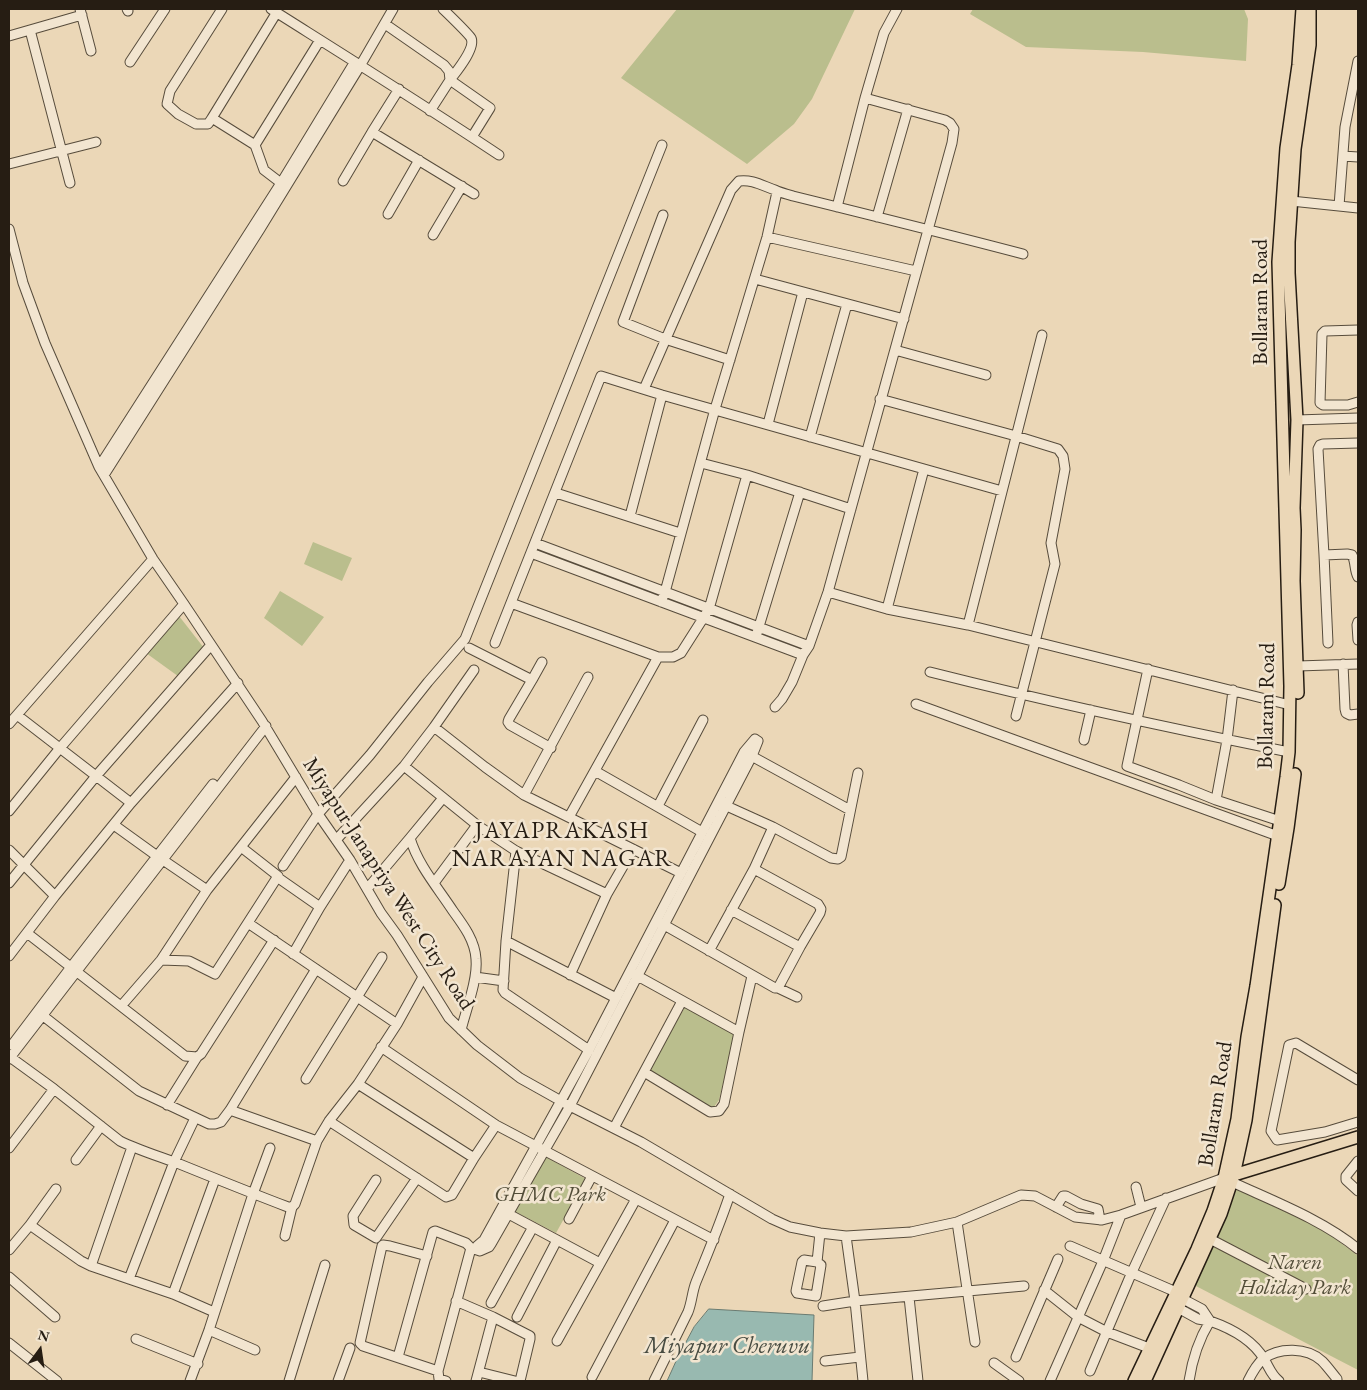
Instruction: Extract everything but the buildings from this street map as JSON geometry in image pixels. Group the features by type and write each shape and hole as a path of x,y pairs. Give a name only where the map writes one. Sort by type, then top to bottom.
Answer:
{"main road":[{"name":"Bollaram Road","path":"1145,1381 1213,1211 1230,1178 1247,1037 1289,752 1290,705 1278,262 1286,148 1298,66 1302,9"},
{"name":"Bollaram Road","path":"1134,1381 1149,1348 1179,1300 1221,1214 1246,1120 1273,919 1288,828 1297,753 1298,666 1294,580 1297,420 1289,273 1295,149 1310,45 1310,9"},
{"path":"1230,1178 1358,1137"}],"street":[{"path":"130,62 165,9"},
{"path":"222,9 170,91 167,104 178,114 196,124 208,124 274,11 499,155"},
{"path":"99,467 393,9"},
{"path":"430,111 472,45 471,38 443,9"},
{"path":"837,207 884,33 897,9"},
{"path":"9,36 81,12 92,51"},
{"path":"384,24 444,65 449,71 450,80 490,108 472,137"},
{"path":"30,30 70,183"},
{"path":"255,145 320,40"},
{"path":"1339,206 1345,127 1354,102 1358,61"},
{"path":"104,475 260,229 357,64"},
{"path":"343,182 398,89"},
{"path":"775,707 792,682 809,646 828,592 952,143 954,129 945,120 865,98"},
{"path":"877,218 908,109"},
{"path":"212,118 255,145 264,170 281,183"},
{"path":"372,132 474,194"},
{"path":"9,164 96,142"},
{"path":"283,866 318,814 370,755 465,639 662,144"},
{"path":"1343,156 1358,157"},
{"path":"388,214 419,160"},
{"path":"644,389 731,190 739,181 754,182 778,192 1023,254"},
{"path":"433,235 462,186"},
{"path":"661,602 715,409 767,237 778,192"},
{"path":"1291,201 1358,208"},
{"path":"663,215 623,322 666,339 730,360"},
{"name":"Miyapur-Janapriya West City Road","path":"9,229 23,283 45,343 99,467 153,559 238,683 318,814 350,860 366,889 449,1018 477,1045 520,1078 614,1128 772,1219 790,1227 820,1233 846,1236 911,1232 957,1222 1021,1195 1035,1196 1075,1217 1100,1220 1121,1215 1166,1198 1230,1178"},
{"path":"767,237 916,271"},
{"path":"755,279 904,319"},
{"path":"768,424 803,292"},
{"path":"810,436 847,304"},
{"path":"1358,330 1323,331 1320,403 1323,406 1348,405 1358,402"},
{"path":"968,625 1042,335"},
{"path":"895,350 986,375"},
{"path":"495,643 601,376 1002,492"},
{"path":"630,516 662,395"},
{"path":"880,399 1058,449 1063,456 1065,469 1050,543 1055,564 1016,716"},
{"path":"1297,420 1358,418"},
{"path":"1328,643 1318,449 1323,444 1358,443"},
{"path":"701,463 747,475 850,509"},
{"path":"888,609 924,469"},
{"path":"511,603 658,656 673,657 681,653 709,609 747,475"},
{"path":"755,638 800,492"},
{"path":"556,493 680,533"},
{"path":"535,543 809,646"},
{"path":"531,553 804,655"},
{"path":"1324,555 1352,555 1358,576"},
{"path":"9,724 153,559"},
{"path":"828,592 888,609 968,625 1290,705"},
{"path":"9,811 60,748 184,604"},
{"path":"1358,622 1358,640"},
{"path":"9,884 96,776 211,645"},
{"path":"470,648 532,680"},
{"path":"569,817 658,656"},
{"path":"542,662 508,722 550,748"},
{"path":"1343,664 1346,713 1350,715 1358,714"},
{"path":"1298,666 1358,664"},
{"path":"1148,669 1127,766 1216,800 1280,821"},
{"path":"336,840 404,766 434,728 474,670"},
{"path":"930,672 1136,721 1289,752"},
{"path":"524,795 588,677"},
{"path":"9,956 131,803 238,683"},
{"path":"1216,800 1227,740 1233,690"},
{"path":"916,704 1278,836"},
{"path":"1084,740 1090,710"},
{"path":"17,715 131,803"},
{"path":"658,806 703,720"},
{"path":"9,1055 264,724"},
{"path":"434,728 524,795 681,873"},
{"path":"446,1381 439,1379 438,1371 456,1302 473,1248 484,1240 504,1212 566,1104 748,754 850,810"},
{"path":"404,766 476,825 516,850 607,894"},
{"path":"595,771 702,832"},
{"path":"722,804 773,827 831,858 838,859 842,857 858,773"},
{"path":"122,1006 161,960 207,890 296,777"},
{"path":"366,889 442,798"},
{"path":"660,923 681,873 702,832 722,804"},
{"path":"114,825 207,890"},
{"path":"434,883 476,825"},
{"path":"709,951 754,868 773,827"},
{"path":"410,838 414,851 467,931 474,948 476,960 475,977 461,1030"},
{"path":"241,847 277,877 320,907"},
{"path":"570,975 607,894 633,849"},
{"path":"9,850 55,896"},
{"path":"516,850 502,986 505,993 589,1050"},
{"path":"294,954 320,907 350,860"},
{"path":"754,868 820,906 821,909 778,988"},
{"path":"161,960 189,961 215,974 277,877"},
{"path":"732,910 800,948"},
{"path":"248,923 396,1024"},
{"path":"660,923 752,976 796,997"},
{"path":"27,933 185,1056 196,1057"},
{"path":"167,1105 196,1057 201,1054 274,940"},
{"path":"506,941 616,998"},
{"path":"306,1079 382,957"},
{"path":"9,1055 42,1015 74,969"},
{"path":"42,1015 139,1091 195,1118 209,1124 214,1124 221,1122 230,1110 316,969"},
{"path":"566,1104 589,1050 616,998 634,974"},
{"path":"634,974 739,1032"},
{"path":"644,1072 710,1112 719,1111 724,1104 752,976"},
{"path":"285,1236 292,1207 295,1204 317,1141 329,1121 358,1084 423,977"},
{"path":"475,977 504,980"},
{"path":"614,1128 682,1000"},
{"path":"1358,1080 1296,1043 1289,1045 1270,1131 1277,1140 1325,1132 1358,1122"},
{"path":"381,1047 496,1125 714,1240"},
{"path":"9,1055 120,1141 253,1194 292,1207"},
{"path":"358,1084 474,1158"},
{"path":"9,1148 54,1089"},
{"path":"230,1110 317,1141"},
{"path":"130,1279 174,1162 195,1118"},
{"path":"329,1121 446,1196 452,1195 496,1125"},
{"path":"76,1160 101,1126"},
{"path":"1325,1132 1326,1147"},
{"path":"91,1266 132,1147"},
{"path":"190,1381 198,1364 253,1194 270,1148"},
{"path":"1358,1162 1346,1176 1346,1180 1358,1191"},
{"path":"569,1220 592,1176"},
{"path":"376,1180 352,1220 354,1225 376,1238 417,1178"},
{"path":"1230,1178 1330,1229 1358,1249"},
{"path":"173,1294 214,1179"},
{"path":"1136,1187 1142,1207"},
{"path":"9,1250 56,1189"},
{"path":"654,1381 688,1312 696,1283 730,1194"},
{"path":"1056,1207 1063,1196 1066,1196 1080,1204 1098,1209 1100,1220"},
{"path":"1090,1371 1166,1198"},
{"path":"557,1341 636,1199"},
{"path":"504,1212 600,1263"},
{"path":"1050,1381 1103,1261 1121,1215"},
{"path":"592,1376 675,1220"},
{"path":"957,1222 975,1342"},
{"path":"30,1225 91,1266 173,1294 214,1312"},
{"path":"491,1303 533,1227"},
{"path":"398,1357 432,1233 435,1231 466,1243 473,1248"},
{"path":"818,1262 820,1233"},
{"path":"846,1236 856,1301 863,1381"},
{"path":"1210,1238 1306,1289"},
{"path":"517,1317 557,1240"},
{"path":"427,1256 386,1245 382,1246 360,1343 363,1346 438,1371"},
{"path":"1070,1246 1132,1272 1179,1300 1202,1309 1210,1321"},
{"path":"1016,1357 1058,1259"},
{"path":"289,1381 325,1264"},
{"path":"9,1277 55,1317"},
{"path":"823,1306 856,1301 1024,1286"},
{"path":"1044,1290 1078,1317 1107,1332 1149,1348"},
{"path":"909,1297 918,1381"},
{"path":"1179,1300 1198,1319 1210,1321 1238,1333 1258,1350 1271,1372 1279,1381"},
{"path":"456,1302 494,1317 530,1336 520,1381"},
{"path":"476,1381 494,1317"},
{"path":"1189,1381 1204,1330 1210,1321"},
{"path":"209,1330 255,1350"},
{"path":"136,1339 198,1364"},
{"path":"9,1343 58,1381"},
{"path":"338,1381 350,1348"},
{"path":"1248,1381 1264,1358 1290,1349 1308,1353 1320,1359 1337,1381"},
{"path":"825,1361 860,1357"},
{"path":"994,1364 1019,1381"},
{"path":"479,1372 516,1381"}],"green space":[{"path":"677,9 855,9 812,99 794,124 747,164 621,78"},
{"path":"973,9 1244,9 1248,19 1246,61 1143,52 1026,47 970,14"},
{"path":"313,542 352,558 342,581 304,564"},
{"path":"280,591 324,617 302,646 264,618"},
{"path":"179,616 204,648 182,679 146,653"},
{"path":"685,1007 735,1035 719,1100 711,1108 648,1071"},
{"name":"GHMC Park","path":"544,1156 586,1179 556,1233 514,1211"},
{"name":"Naren Holiday Park","path":"1237,1189 1324,1230 1358,1256 1358,1370 1194,1285"}],"water":[{"name":"Miyapur Cheruvu","path":"709,1309 814,1315 812,1381 667,1381 694,1327"}],"district":[{"name":"JAYAPRAKASH NARAYAN NAGAR","path":"562,845"}]}
